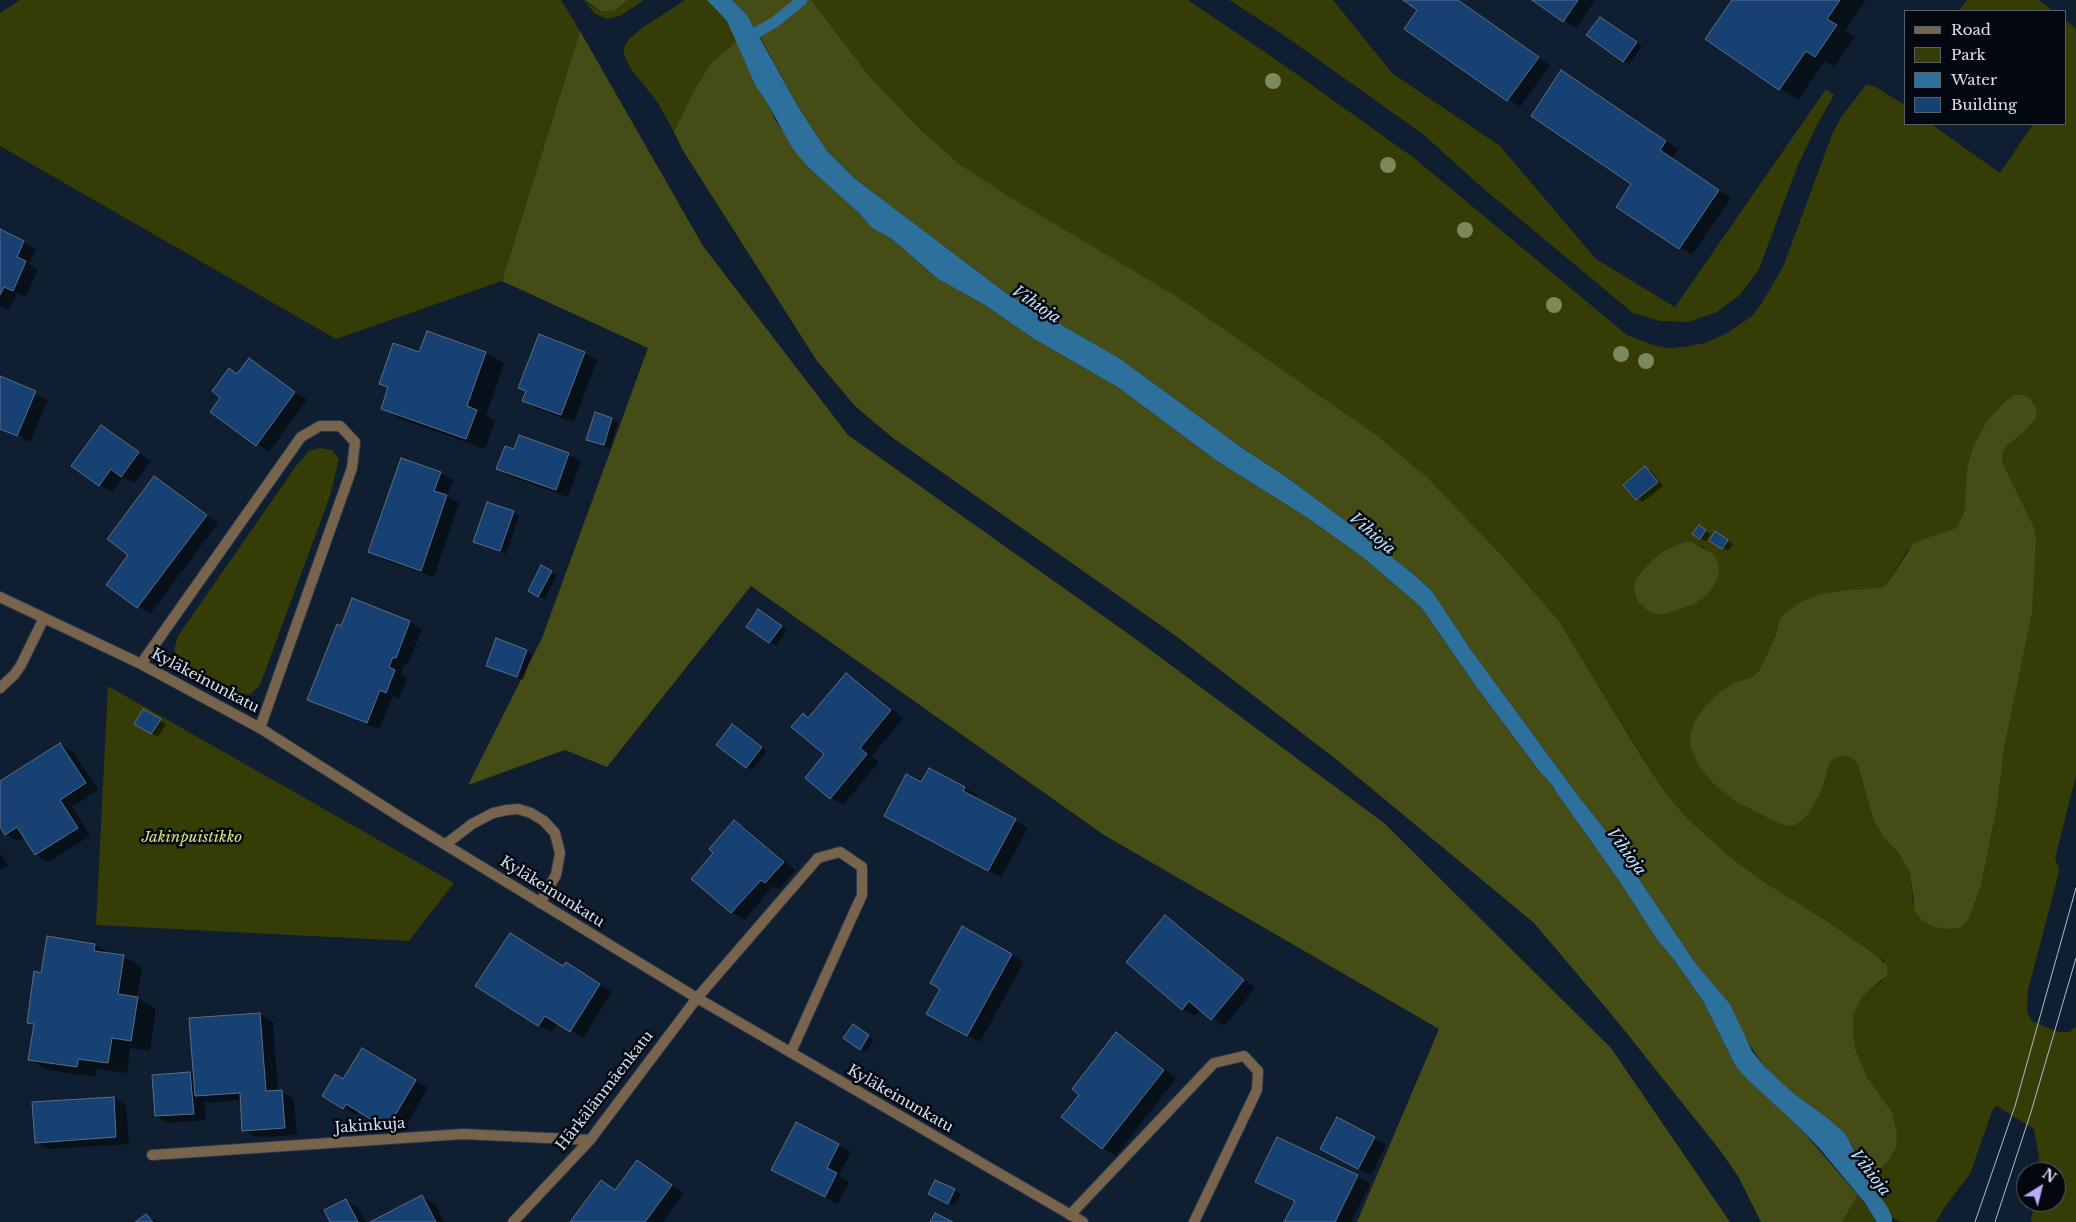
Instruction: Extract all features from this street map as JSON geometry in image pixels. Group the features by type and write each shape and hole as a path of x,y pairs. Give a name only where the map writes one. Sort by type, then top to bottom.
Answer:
{"street":[{"path":"141,664 302,437 320,426 340,426 355,442 352,468 260,728"},
{"name":"Kyläkeinunkatu","path":"0,598 141,664 260,728 540,903 697,998 791,1052 1068,1219 1084,1222"},
{"path":"0,688 22,665 44,618"},
{"path":"446,844 472,824 493,813 518,809 531,813 544,821 555,833 560,853 556,875 540,903"},
{"name":"Härkälänmäenkatu","path":"513,1222 590,1140 697,998 818,858 840,852 862,867 862,895 791,1052"},
{"path":"1068,1219 1214,1063 1244,1056 1258,1072 1257,1090 1194,1222"},
{"name":"Jakinkuja","path":"152,1155 463,1134 590,1140"}],"green space":[{"path":"20,0 561,0 580,31 502,281 336,339 0,146 0,13"},
{"path":"584,0 628,0 614,11 601,11"},
{"path":"628,0 644,0 620,16 607,19 595,14 586,3 601,11 614,11"},
{"path":"685,0 707,0 727,21 737,41 711,63 694,90 674,132 658,103 631,69 624,55 624,48 628,40 642,28"},
{"path":"732,0 811,0 871,78 918,127 958,163 1008,196 1179,298 1376,435 1429,479 1508,562 1559,621 1640,754 1667,795 1688,819 1729,856 1761,880 1827,921 1877,956 1888,967 1887,975 1862,997 1853,1016 1856,1051 1867,1077 1892,1112 1897,1134 1896,1147 1883,1167 1867,1173 1845,1133 1793,1093 1764,1066 1743,1035 1730,1004 1696,964 1613,840 1576,793 1471,650 1432,591 1358,530 1285,476 1245,450 1119,358 1006,293 854,178 827,151 800,110 747,15"},
{"path":"811,0 1188,0 1281,63 1414,158 1627,335 1653,345 1669,348 1684,347 1705,343 1727,333 1752,316 1761,304 1783,267 1833,132 1842,116 1866,85 1874,86 1904,104 1904,125 1932,125 2000,173 2032,125 2066,125 2066,21 2076,29 2076,775 2055,859 2059,868 2058,876 2028,990 2027,1012 2032,1021 2058,1032 2069,1032 2076,1027 2076,1222 2031,1222 2032,1212 2066,1212 2066,1162 2039,1162 2034,1129 1997,1106 1993,1109 1970,1174 1944,1208 1936,1222 1900,1222 1892,1217 1867,1173 1883,1167 1892,1112 1867,1077 1856,1051 1853,1033 1853,1016 1861,997 1882,981 1884,961 1827,921 1761,880 1729,856 1688,819 1667,795 1559,621 1508,562 1429,479 958,163 918,127 871,78","holes":["2014,395 2023,433 2005,447 2002,456 2003,464 2033,525 1997,807 1981,886 1970,916 1913,903 1910,873 1898,852 1883,837 1873,819 1858,765 1847,756 1838,757 1830,762 1823,787 1736,682 1750,678 1759,671 1775,637 1778,625 1881,588 1887,584 1907,551 1920,540 1956,528 1964,513 1967,469 1987,421 2005,401","1686,541 1704,547 1695,604 1665,614 1655,614 1634,586 1636,578 1652,560 1667,549"]},
{"path":"1229,0 1333,0 1392,73 1500,146 1596,259 1675,307 1826,89 1834,95 1798,165 1759,269 1740,295 1717,312 1688,322 1660,321 1633,313 1478,184 1424,135 1282,34"},
{"path":"1967,0 2039,0 2052,10 1960,10"},
{"path":"580,31 703,246 848,435 1137,640 1384,823 1611,1048 1730,1222 1357,1222 1439,1029 1104,835 751,586 607,767 565,750 468,785 542,638 648,348 502,281"},
{"path":"737,41 756,87 766,101 776,121 809,168 859,213 872,228 892,239 938,279 985,305 1031,337 1119,388 1217,461 1308,518 1365,559 1421,607 1478,689 1540,772 1553,786 1620,882 1656,938 1703,1001 1736,1067 1800,1128 1858,1195 1842,1222 1761,1222 1738,1176 1719,1149 1617,1021 1534,923 1337,760 1176,636 893,438 855,406 817,361 682,149 674,132 694,90 711,63"},
{"path":"2014,395 2023,395 2029,398 2037,409 2035,419 2023,433 2005,447 2002,456 2003,464 2033,525 2036,539 2032,612 2005,743 1997,807 1981,886 1970,916 1965,924 1959,928 1944,929 1932,926 1921,919 1915,911 1910,873 1898,852 1883,837 1873,819 1858,765 1853,759 1847,756 1838,757 1830,762 1823,787 1809,813 1796,825 1788,826 1778,823 1735,801 1713,783 1700,767 1691,748 1690,736 1694,723 1704,708 1720,692 1736,682 1750,678 1759,671 1775,637 1782,616 1789,610 1801,602 1821,594 1881,588 1887,584 1913,544 1956,528 1964,513 1967,469 1973,447 1987,421 2005,401"},
{"path":"320,448 332,450 339,459 330,496 260,685 250,695 238,693 181,664 174,650 178,636 296,466 309,451"},
{"path":"1686,541 1694,543 1713,554 1718,563 1719,572 1715,584 1695,604 1665,614 1655,614 1638,602 1634,586 1636,578 1652,560 1667,549"},
{"name":"Jakinpuistikko","path":"108,686 454,883 409,941 96,925"},
{"path":"1858,1195 1873,1214 1877,1222 1842,1222"}],"water":[{"path":"707,0 732,0 747,15 800,110 827,151 854,178 1006,293 1119,358 1245,450 1285,476 1358,530 1432,591 1471,650 1576,793 1613,840 1696,964 1730,1004 1752,1051 1764,1066 1793,1093 1845,1133 1872,1185 1888,1208 1892,1222 1877,1222 1865,1203 1820,1149 1736,1067 1703,1001 1656,938 1620,882 1553,786 1540,772 1478,689 1421,607 1365,559 1308,518 1217,461 1119,388 1031,337 985,305 938,279 892,239 872,228 859,213 809,168 793,149 756,87 727,21"}],"building":[{"path":"1403,0 1458,0 1539,57 1507,101 1404,29 1417,10"},
{"path":"1532,0 1578,0 1563,22"},
{"path":"1732,0 1840,0 1827,19 1837,25 1815,57 1806,51 1779,90 1705,39"},
{"path":"1600,17 1637,42 1623,62 1586,35"},
{"path":"1561,70 1666,141 1660,150 1719,190 1679,249 1616,207 1631,184 1531,116"},
{"path":"0,229 24,241 17,257 26,261 13,291 4,287 0,295"},
{"path":"427,331 486,352 467,406 477,410 466,439 381,409 388,387 379,384 393,343 419,352"},
{"path":"539,334 585,352 561,415 522,401 526,391 518,388"},
{"path":"249,358 295,392 256,446 210,412 220,398 212,391 229,368 237,374"},
{"path":"0,376 36,391 17,436 0,429"},
{"path":"595,412 612,418 604,445 586,440"},
{"path":"101,425 139,452 121,477 111,469 99,486 71,466"},
{"path":"519,435 569,453 556,490 496,469 505,446 514,449"},
{"path":"401,458 441,472 434,491 447,495 421,571 368,552"},
{"path":"1645,466 1658,482 1636,500 1623,485"},
{"path":"154,476 207,515 137,608 106,585 128,555 107,539"},
{"path":"487,502 514,511 500,551 473,542"},
{"path":"1699,525 1706,530 1700,539 1692,534"},
{"path":"1715,531 1728,540 1722,549 1709,541"},
{"path":"541,565 552,571 538,597 528,591"},
{"path":"352,598 410,621 396,658 393,657 389,667 395,670 386,693 380,690 367,723 307,700 337,624 341,626"},
{"path":"758,609 782,626 769,643 746,627"},
{"path":"496,638 527,650 517,677 486,666"},
{"path":"846,673 891,710 860,748 867,754 830,799 805,778 824,754 791,727 803,713 808,718"},
{"path":"143,709 161,719 151,734 134,724"},
{"path":"732,724 762,747 746,768 716,745"},
{"path":"60,743 86,783 60,800 78,828 35,855 17,827 5,835 0,827 0,781"},
{"path":"929,768 965,787 963,791 1016,819 988,871 884,816 906,774 921,782"},
{"path":"734,820 784,862 765,883 761,880 731,913 691,879 713,853 709,849"},
{"path":"1165,915 1244,980 1211,1020 1189,1001 1182,1010 1126,962"},
{"path":"962,926 1012,954 967,1036 926,1014 940,989 930,983"},
{"path":"510,933 563,966 566,962 600,984 570,1032 545,1016 538,1026 475,986"},
{"path":"47,936 95,944 94,951 124,955 118,994 138,997 131,1041 112,1038 108,1063 78,1059 77,1067 28,1060 34,1024 27,1023 34,971 41,973"},
{"path":"260,1013 266,1091 282,1090 285,1128 242,1131 240,1093 195,1096 189,1018"},
{"path":"853,1024 869,1035 860,1050 843,1038"},
{"path":"1116,1032 1164,1070 1102,1149 1061,1117 1079,1095 1072,1089"},
{"path":"362,1048 416,1080 387,1129 346,1104 343,1109 322,1096 335,1074 343,1079"},
{"path":"190,1072 194,1114 155,1116 152,1075"},
{"path":"114,1097 116,1137 35,1143 32,1102"},
{"path":"1337,1117 1375,1137 1358,1169 1320,1149"},
{"path":"796,1122 839,1144 827,1168 837,1173 825,1197 771,1170"},
{"path":"1277,1137 1358,1175 1335,1222 1284,1222 1295,1201 1255,1182"},
{"path":"637,1160 672,1185 645,1222 570,1222 601,1180 615,1190"},
{"path":"935,1180 955,1189 948,1204 928,1194"},
{"path":"422,1195 436,1222 370,1222"},
{"path":"346,1199 358,1222 330,1222 324,1210"},
{"path":"935,1213 953,1222 930,1222"},
{"path":"146,1214 153,1222 135,1222"}],"waterway":[{"path":"745,39 775,22 802,0"}],"tram line":[{"path":"1975,1222 2015,1106 2076,888"},
{"path":"1995,1222 2031,1112 2076,958"}],"water label":[{"name":"Vihioja","path":"1036,305"},
{"name":"Vihioja","path":"1372,534"},
{"name":"Vihioja","path":"1626,852"},
{"name":"Vihioja","path":"1870,1173"}]}
